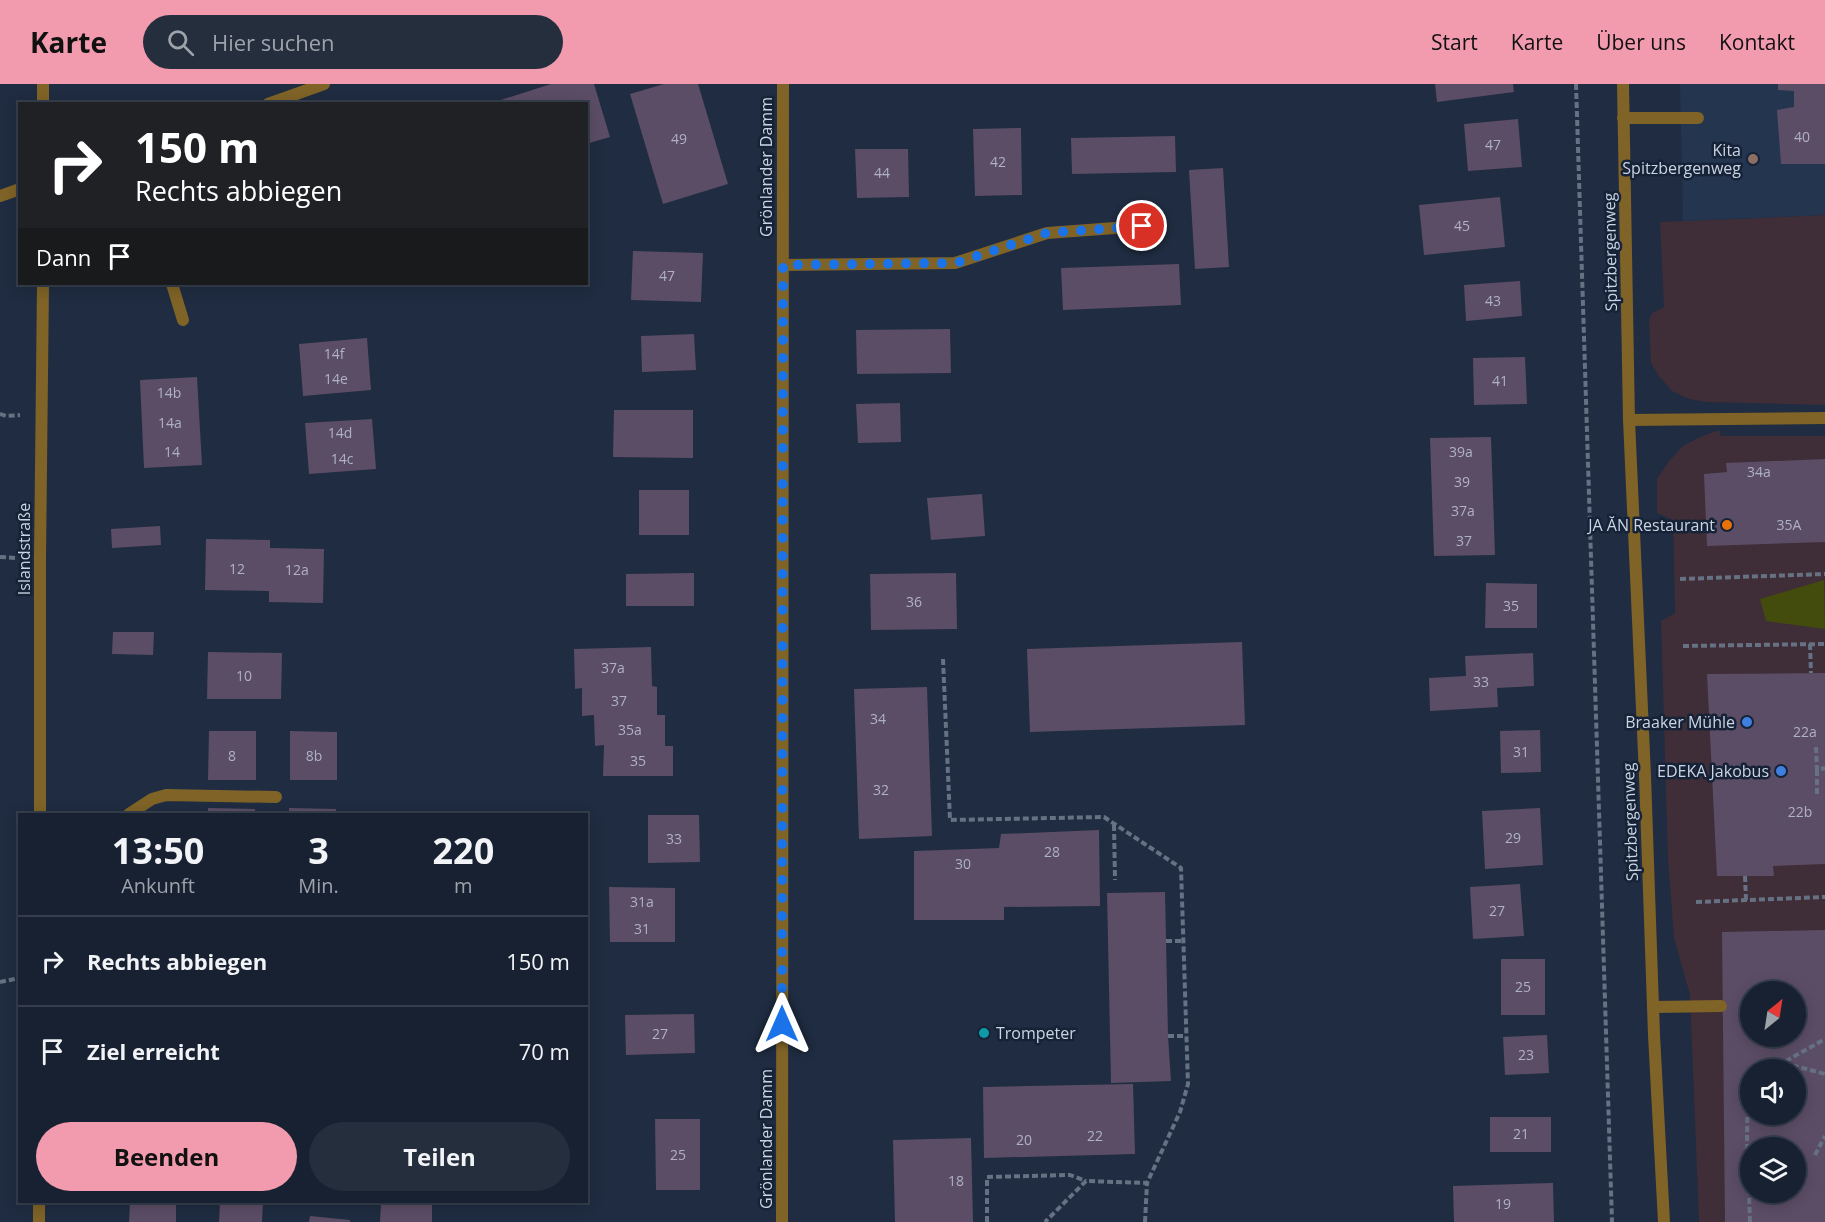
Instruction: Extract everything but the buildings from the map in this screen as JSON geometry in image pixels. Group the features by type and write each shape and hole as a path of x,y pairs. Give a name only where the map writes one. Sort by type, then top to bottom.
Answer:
{"street":[{"path":"43,84 44,102"},
{"path":"274,102 324,84"},
{"name":"Grönlander Damm","path":"782,1222 783,84"},
{"name":"Spitzbergenweg","path":"1623,84 1629,420 1664,1222"},
{"path":"1623,118 1698,118"},
{"path":"0,196 18,190"},
{"path":"783,265 956,263 1047,233 1142,226"},
{"name":"Islandstraße","path":"40,813 43,285"},
{"path":"172,285 183,320"},
{"path":"1629,420 1825,418"},
{"path":"130,813 153,798 166,795 276,797"},
{"path":"1653,1006 1721,1006"},
{"path":"39,1203 39,1222"}],"path":[{"path":"1576,84 1612,1222"},
{"path":"0,414 6,416"},
{"path":"1680,579 1825,574"},
{"path":"1810,644 1812,673"},
{"path":"1683,646 1825,644"},
{"path":"944,659 950,820 1104,817 1181,868 1188,1084 1180,1112 1147,1183 1145,1222"},
{"path":"1816,747 1817,795"},
{"path":"1817,770 1825,768"},
{"path":"1114,824 1114,880"},
{"path":"1745,876 1746,900"},
{"path":"1696,902 1825,897"},
{"path":"1166,941 1184,941"},
{"path":"0,982 18,978"},
{"path":"1168,1036 1186,1036"},
{"path":"1788,1059 1825,1039"},
{"path":"1806,1069 1825,1074"},
{"path":"1747,1125 1750,1222"},
{"path":"1815,1155 1825,1136"},
{"path":"987,1222 987,1177 1070,1174 1086,1181 1147,1183"},
{"path":"1045,1222 1086,1181"}],"shaded area":[{"name":"Kita Spitzbergenweg","path":"1680,84 1825,84 1825,215 1683,221"},
{"path":"1825,215 1825,405 1707,402 1689,399 1672,391 1651,363 1649,320 1652,313 1664,307 1660,222"},
{"path":"1719,430 1721,436 1825,436 1825,1222 1699,1222 1690,995 1674,938 1668,860 1661,621 1675,613 1673,520 1657,513 1657,479 1683,446"}],"green space":[{"path":"1824,580 1825,629 1766,621 1760,599"}],"place":[{"name":"Kita Spitzbergenweg","path":"1753,159"},
{"name":"JA ĂN Restaurant","path":"1727,525"},
{"name":"Braaker Mühle","path":"1747,722"},
{"name":"EDEKA Jakobus","path":"1781,771"},
{"name":"Trompeter","path":"984,1033"}],"route":[{"path":"782,1024 783,265 956,263 1047,233 1142,226"}]}
